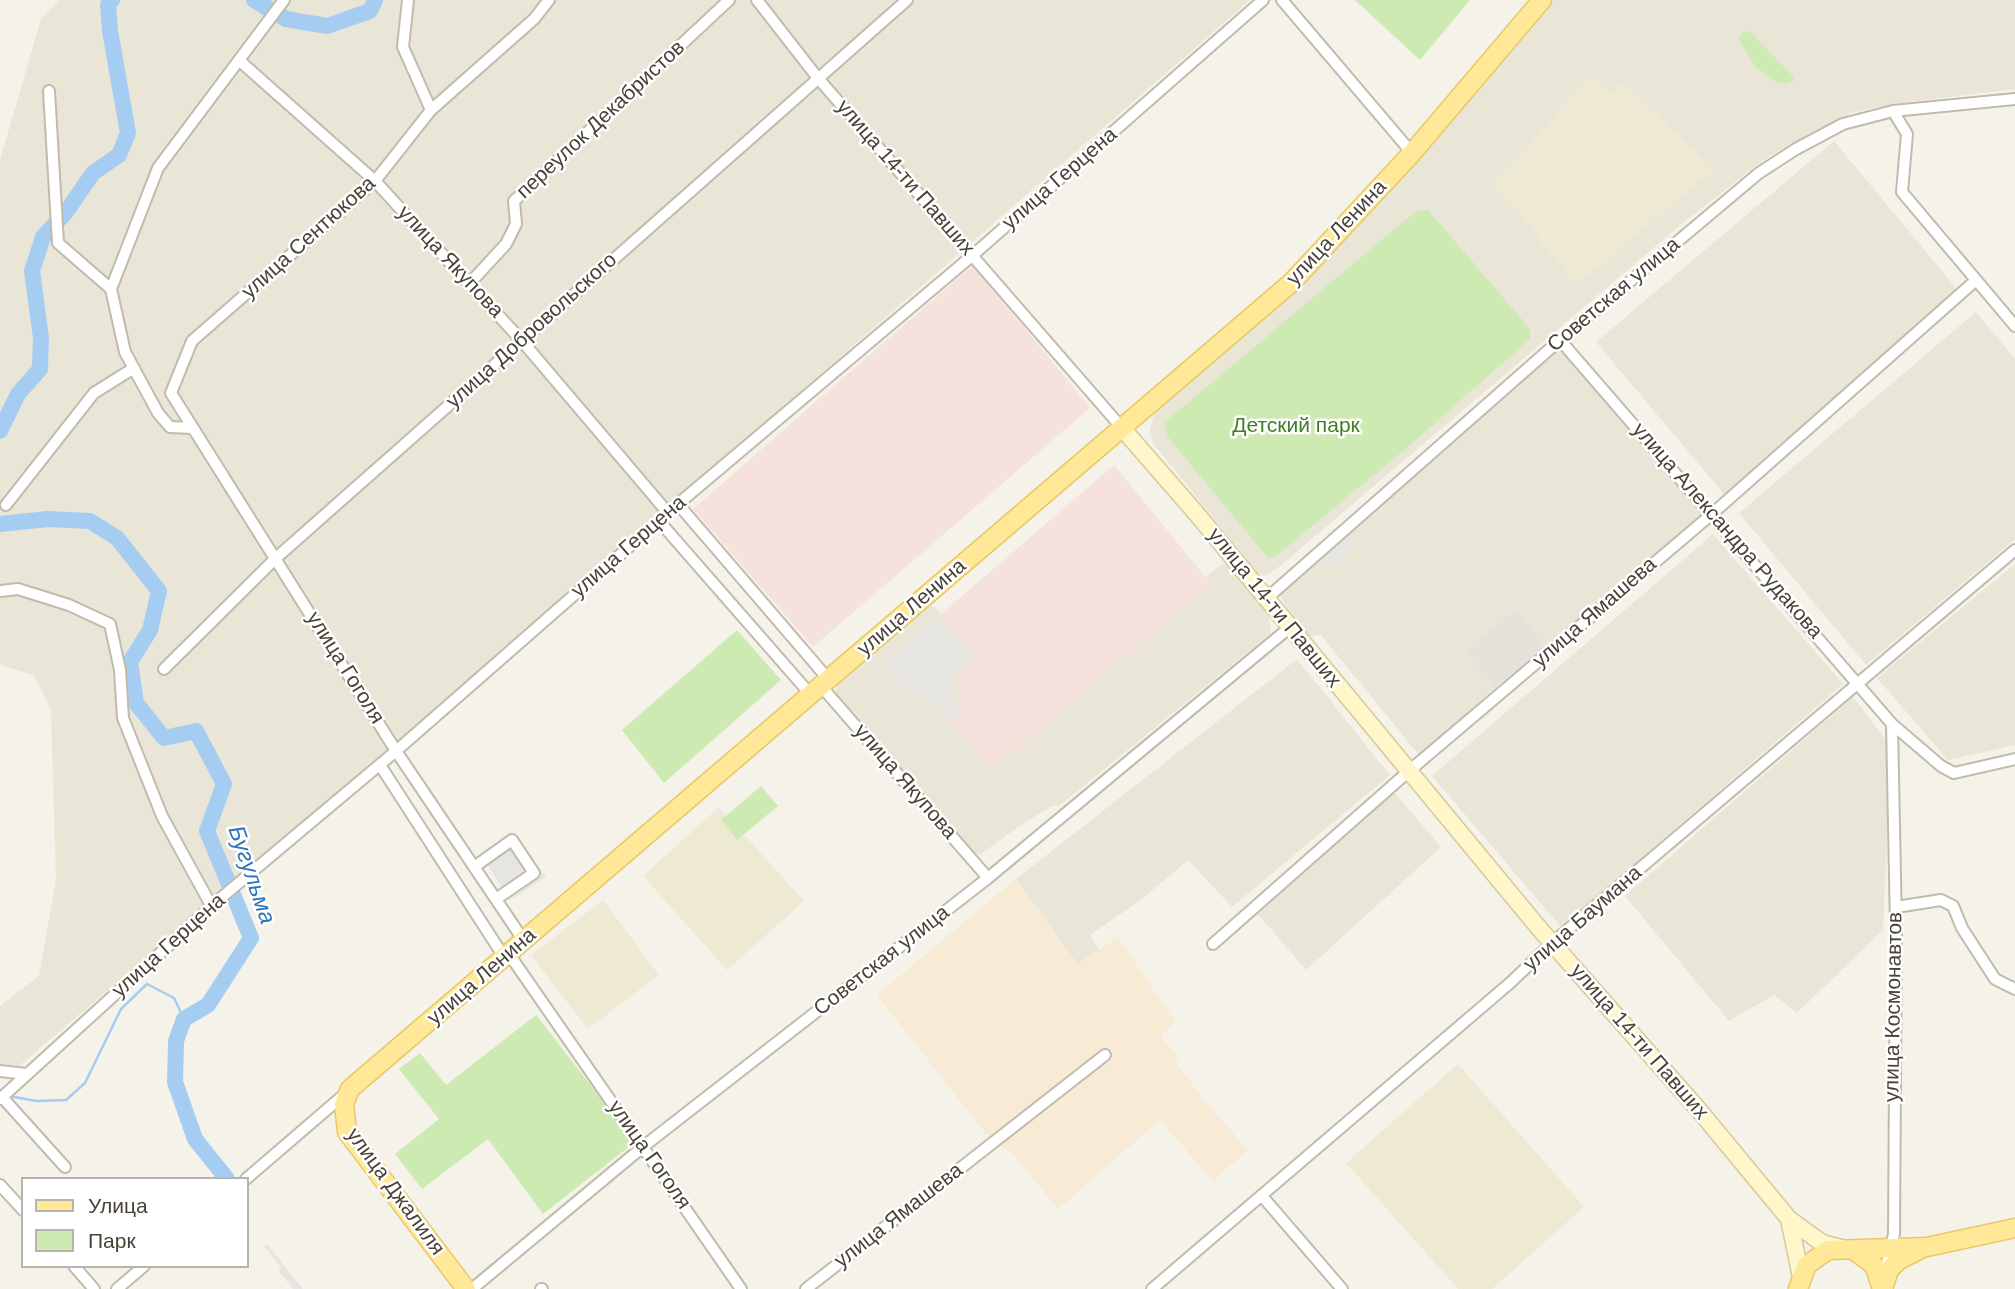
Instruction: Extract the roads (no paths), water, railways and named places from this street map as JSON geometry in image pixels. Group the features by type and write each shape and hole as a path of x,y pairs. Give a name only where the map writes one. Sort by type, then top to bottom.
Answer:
{"main road":[{"name":"улица Ленина","path":"350,1089 1292,282 1412,153 1542,0"},
{"name":"улица Джалиля","path":"350,1089 344,1104 347,1132 466,1289"},
{"path":"1799,1285 1816,1255 1847,1249 1927,1247 2015,1228"},
{"path":"1882,1289 1889,1270 1899,1260 1927,1247"},
{"path":"1847,1249 1874,1265 1882,1289"}],"street":[{"path":"192,428 170,427 158,413 125,352 111,289 158,168 284,0"},
{"path":"408,0 403,47 431,110"},
{"name":"улица Сентюкова","path":"171,393 192,341 375,181 431,110 534,19 549,0"},
{"name":"переулок Декабристов","path":"470,282 506,244 516,224 514,201 729,0"},
{"name":"улица 14-ти Павших","path":"757,0 817,77 1122,428 1552,943 1698,1109 1789,1219"},
{"name":"улица Добровольского","path":"164,669 276,558 906,0"},
{"name":"улица Герцена","path":"1,1098 222,897 380,765 678,503 973,255 1263,0"},
{"path":"1282,0 1412,153"},
{"name":"улица Якупова","path":"240,62 375,181 470,282 668,513"},
{"path":"49,92 58,243 111,289"},
{"name":"Советская улица","path":"1266,599 1560,340 1759,173 1843,124 1893,111 2015,99"},
{"path":"1893,111 1906,134 1902,192 2015,326"},
{"name":"улица Ямашева","path":"1213,944 1409,771 1712,514 1975,281"},
{"name":"улица Александра Рудакова","path":"1560,340 1892,724 1954,773 2015,759"},
{"path":"6,505 93,393 134,368"},
{"name":"улица Гоголя","path":"171,393 396,751 524,941"},
{"path":"678,503 820,687"},
{"path":"659,521 820,687"},
{"name":"улица Баумана","path":"1152,1289 1503,990 1552,943 2015,550"},
{"path":"0,591 18,589 69,605 110,624 120,670 123,718 162,816 212,907"},
{"name":"Советская улица","path":"472,1289 644,1146 988,878 1289,628"},
{"name":"улица Якупова","path":"820,687 988,878"},
{"name":"улица Космонавтов","path":"1882,1289 1894,1234 1896,907 1892,724"},
{"name":"улица Гоголя","path":"380,765 506,955 644,1146 741,1289"},
{"path":"474,867 512,840 534,873 496,899"},
{"path":"1896,907 1941,900 1953,906 1962,928 1995,979 2015,989"},
{"name":"улица Ямашева","path":"806,1289 1105,1055"},
{"path":"0,1071 26,1074"},
{"name":"улица Ленина","path":"248,1177 350,1089"},
{"path":"1,1098 65,1167"},
{"path":"0,1185 21,1208"},
{"path":"1262,1196 1342,1289"},
{"path":"1789,1219 1822,1243 1847,1249"},
{"path":"1789,1219 1799,1285"},
{"path":"76,1268 94,1289"},
{"path":"117,1289 142,1268"}],"waterway":[{"name":"Бугульма","path":"0,431 18,394 40,369 41,338 32,271 43,237 66,212 93,173 119,155 128,133 110,31 108,5 112,0"},
{"name":"Бугульма","path":"254,0 286,19 327,26 370,11 375,0"},
{"name":"Бугульма","path":"0,524 48,519 90,521 117,538 159,591 150,630 130,662 136,703 164,738 196,731 224,784 207,831 251,938 208,1005 184,1019 176,1041 175,1082 195,1139 225,1177"},
{"path":"9,1096 36,1101 66,1100 85,1083 121,1009 147,984 174,998 184,1019"}],"park label":[{"name":"Детский парк","path":"1296,426"}]}
